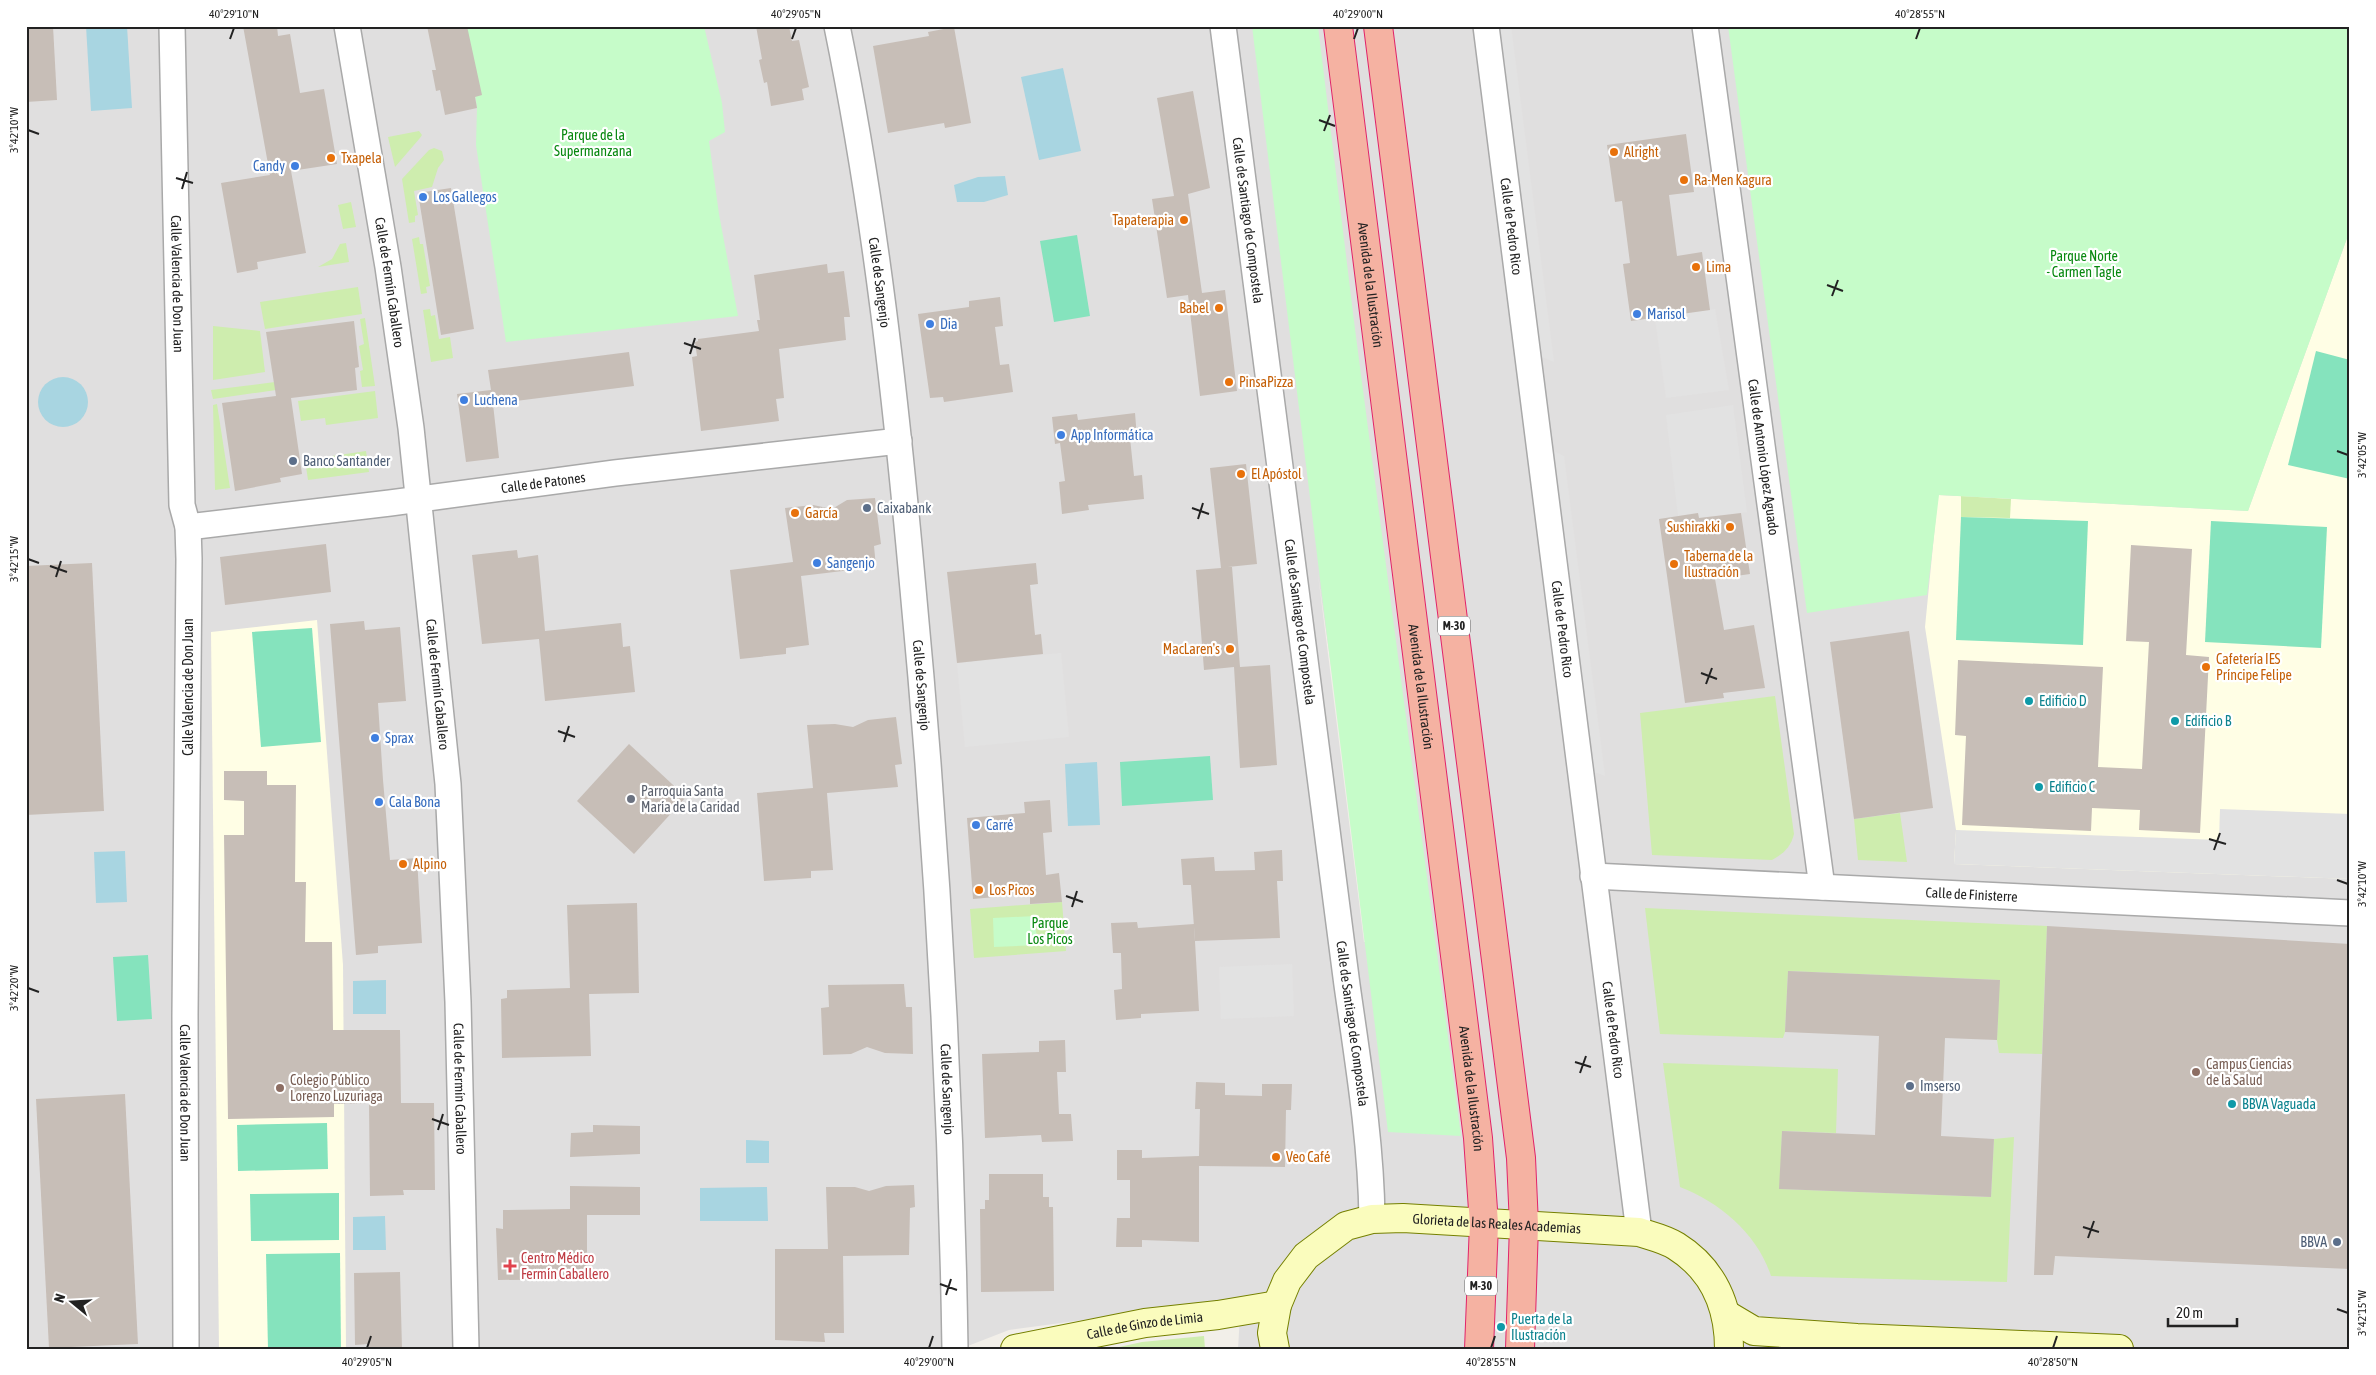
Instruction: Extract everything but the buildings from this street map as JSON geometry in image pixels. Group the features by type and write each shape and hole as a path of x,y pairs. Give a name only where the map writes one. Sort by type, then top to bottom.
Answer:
{"highway":[{"name":"Avenida de la Ilustración","path":"1338,26 1478,1138 1484,1224 1479,1349"},
{"name":"M-30","path":"1378,26 1521,1158 1524,1226 1520,1349"}],"main road":[{"name":"Glorieta de las Reales Academias","path":"1274,1349 1272,1333 1277,1305 1287,1282 1306,1256 1346,1226 1372,1219 1403,1218 1639,1232 1674,1245 1694,1258 1719,1296 1727,1315 1729,1349"},
{"name":"Calle de Ginzo de Limia","path":"1015,1349 1137,1324 1218,1315 1277,1305"},
{"path":"1727,1315 1754,1331 1856,1338 2119,1349"}],"street":[{"name":"Calle Valencia de Don Juan","path":"172,26 182,506 188,527 185,1015 186,1349"},
{"name":"Calle de Fermín Caballero","path":"347,26 388,267 420,499 448,784 458,1002 466,1349"},
{"name":"Calle de Sangenjo","path":"837,26 866,185 899,441 929,764 945,1017 955,1349"},
{"name":"Calle de Santiago de Compostela","path":"1223,26 1367,1128 1371,1163 1372,1219"},
{"name":"Calle de Pedro Rico","path":"1486,26 1639,1232"},
{"name":"Calle de Antonio López Aguado","path":"1705,26 1822,887"},
{"name":"Calle de Patones","path":"188,527 615,473 899,441"},
{"name":"Calle de Finisterre","path":"1593,876 2350,913"}],"shaded area":[{"path":"26,26 2350,26 2350,1349 1238,1349 1241,1299 1009,1330 960,1349 26,1349","holes":["1318,574 1339,723 1365,942"]},
{"path":"1492,26 1511,26 1554,362 1535,354"},
{"path":"2350,230 2350,879 1954,864 1956,830 1925,627 1938,495 2248,511"},
{"path":"1715,309 1729,390 1666,398 1655,318"},
{"path":"1733,405 1747,512 1699,518 1698,513 1678,516 1666,415"},
{"path":"1547,448 1564,456 1605,776 1586,769"},
{"name":"Colegio Público Lorenzo Luzuriaga","path":"317,620 343,965 346,1349 219,1349 211,632"},
{"path":"1061,653 1069,737 965,747 957,663"},
{"path":"2220,809 2350,814 2350,879 1954,864 1956,830 2219,840"},
{"path":"1292,964 1294,1016 1221,1019 1219,967"}],"green space":[{"name":"Parque de la Supermanzana","path":"466,26 704,26 722,103 725,132 709,141 719,214 738,316 506,342 476,145 477,108"},
{"path":"1252,26 1318,26 1355,329 1461,1136 1388,1132"},
{"name":"Parque Norte - Carmen Tagle","path":"1728,26 2350,26 2350,230 2248,511 1939,495 1927,595 1807,613"},
{"path":"419,131 422,135 420,138 395,167 388,137"},
{"path":"434,148 442,151 444,160 438,168 432,187 414,191 418,215 415,216 415,222 409,223 402,179 429,150"},
{"path":"351,202 356,227 343,229 338,205"},
{"path":"1077,235 1090,316 1054,322 1040,241"},
{"path":"419,237 420,244 423,244 430,286 426,287 427,293 421,294 412,239"},
{"path":"346,243 349,262 318,267 332,259 340,244"},
{"path":"358,287 362,314 265,329 260,302"},
{"path":"430,309 431,316 435,315 439,339 450,337 453,358 431,362 423,310"},
{"path":"365,318 375,386 362,387 360,371 363,370 359,346 364,344 360,319"},
{"path":"213,326 260,331 265,372 213,380"},
{"path":"2316,351 2350,360 2350,479 2288,465"},
{"path":"275,382 276,390 213,399 211,390"},
{"path":"375,391 378,418 326,425 325,418 301,421 298,401"},
{"path":"217,404 230,488 215,490 213,405"},
{"path":"366,451 369,472 308,480 305,460"},
{"path":"1961,496 2011,499 2010,518 1961,517"},
{"path":"1961,517 2088,521 2083,645 1956,640"},
{"path":"2211,521 2327,527 2321,648 2205,642"},
{"path":"312,628 321,742 261,747 252,632"},
{"path":"1775,696 1794,834 1789,846 1783,853 1772,860 1652,855 1640,713"},
{"path":"1210,756 1213,800 1122,806 1120,762"},
{"path":"1900,813 1907,862 1858,860 1854,819"},
{"name":"Parque Los Picos","path":"1062,902 1066,951 974,958 970,909"},
{"path":"1645,908 2047,926 2042,1054 1999,1053 1997,1040 1999,980 1788,971 1785,1032 1783,1038 1660,1034"},
{"path":"1035,916 1037,945 994,947 993,918"},
{"path":"148,955 152,1019 117,1021 113,957"},
{"path":"1663,1063 1838,1069 1836,1133 1782,1131 1780,1189 1991,1197 1994,1139 2014,1137 2007,1282 1771,1276 1757,1247 1736,1222 1709,1201 1680,1187"},
{"path":"327,1123 328,1169 238,1171 237,1125"},
{"path":"339,1193 339,1240 251,1241 250,1194"},
{"path":"340,1253 341,1349 268,1349 266,1254"},
{"path":"1204,1336 1205,1349 1110,1349 1142,1342"}],"water":[{"path":"86,26 127,26 132,108 91,111"},
{"path":"1063,68 1081,151 1039,160 1021,77"},
{"path":"1005,176 1008,195 984,202 957,202 954,185 978,177"},
{"path":"63,377 73,379 81,384 86,392 88,402 86,412 81,420 73,425 63,427 53,425 45,420 40,412 38,402 40,392 45,384 53,379"},
{"path":"1097,762 1100,825 1068,826 1065,764"},
{"path":"125,851 127,902 96,903 94,852"},
{"path":"386,980 386,1014 353,1014 353,981"},
{"path":"746,1140 769,1141 769,1163 746,1163"},
{"path":"767,1187 768,1221 700,1221 700,1188"},
{"path":"385,1216 386,1250 353,1250 353,1217"}],"place":[{"name":"Alright","path":"1614,152"},
{"name":"Txapela","path":"331,158"},
{"name":"Candy","path":"295,166"},
{"name":"Ra-Men Kagura","path":"1684,180"},
{"name":"Los Gallegos","path":"423,197"},
{"name":"Tapaterapia","path":"1184,220"},
{"name":"Lima","path":"1696,267"},
{"name":"Babel","path":"1219,308"},
{"name":"Marisol","path":"1637,314"},
{"name":"Dia","path":"930,324"},
{"name":"PinsaPizza","path":"1229,382"},
{"name":"Luchena","path":"464,400"},
{"name":"App Informática","path":"1061,435"},
{"name":"Banco Santander","path":"293,461"},
{"name":"El Apóstol","path":"1241,474"},
{"name":"Caixabank","path":"867,508"},
{"name":"García","path":"795,513"},
{"name":"Sushirakki","path":"1730,527"},
{"name":"Sangenjo","path":"817,563"},
{"name":"Taberna de la Ilustración","path":"1674,564"},
{"name":"MacLaren's","path":"1230,649"},
{"name":"Cafetería IES Príncipe Felipe","path":"2206,667"},
{"name":"Edificio D","path":"2029,701"},
{"name":"Edificio B","path":"2175,721"},
{"name":"Sprax","path":"375,738"},
{"name":"Edificio C","path":"2039,787"},
{"name":"Parroquia Santa María de la Caridad","path":"631,799"},
{"name":"Cala Bona","path":"379,802"},
{"name":"Carré","path":"976,825"},
{"name":"Alpino","path":"403,864"},
{"name":"Los Picos","path":"979,890"},
{"name":"Campus Ciencias de la Salud","path":"2196,1072"},
{"name":"Imserso","path":"1910,1086"},
{"name":"Colegio Público Lorenzo Luzuriaga","path":"280,1088"},
{"name":"BBVA Vaguada","path":"2232,1104"},
{"name":"Veo Café","path":"1276,1157"},
{"name":"BBVA","path":"2337,1242"},
{"name":"Centro Médico Fermín Caballero","path":"510,1266"},
{"name":"Puerta de la Ilustración","path":"1501,1327"}]}
